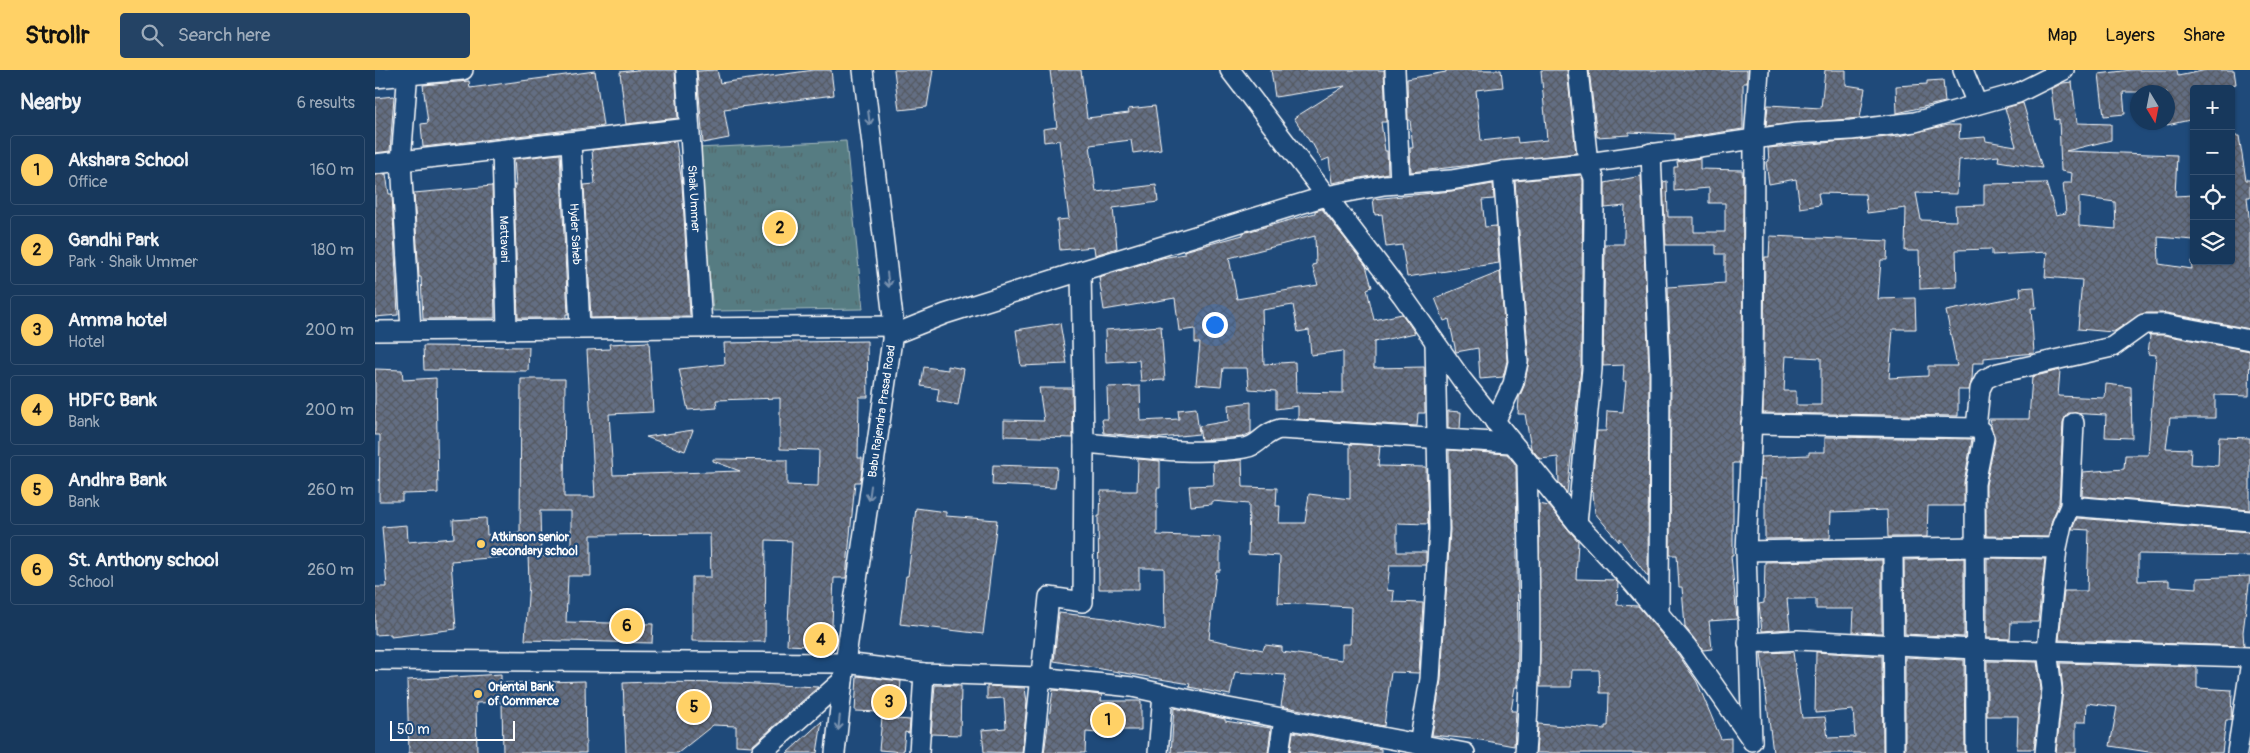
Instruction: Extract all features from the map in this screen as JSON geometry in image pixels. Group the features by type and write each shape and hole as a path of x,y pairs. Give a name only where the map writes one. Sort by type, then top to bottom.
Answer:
{"street":[{"path":"375,78 408,72 463,70"},
{"name":"Shaik Ummer","path":"685,70 702,326"},
{"name":"Babu Rajendra Prasad Road","path":"835,753 844,671 893,330 863,70"},
{"path":"1395,70 1400,184"},
{"path":"1577,523 1592,369 1594,178 1588,163 1578,70"},
{"path":"1752,747 1746,551 1751,424 1754,140 1759,70"},
{"path":"1963,70 1977,104"},
{"path":"375,330 702,326 893,330 1081,270 1326,196 1400,184 1451,180 1503,171 1588,163 1651,152 1796,133 1851,130 1915,122 2017,93 2064,70"},
{"path":"1234,71 1511,443 1577,523 1659,613 1687,647 1752,747"},
{"path":"408,72 401,161 411,330"},
{"path":"375,164 689,128"},
{"name":"Hyder Saheb","path":"571,142 579,328"},
{"name":"Mattavari","path":"502,150 507,329"},
{"path":"1651,152 1659,371 1659,613"},
{"path":"1495,422 1513,384 1518,362 1503,171"},
{"path":"1033,753 1039,677 1049,598 1083,602 1084,443 1081,270"},
{"path":"1977,428 1981,389 1985,379 1998,373 2112,347 2144,324 2165,324 2250,340"},
{"path":"1419,745 1430,679 1439,529 1435,343"},
{"path":"2045,753 2052,689 2047,650 2057,548 2062,524 2070,506 2074,423"},
{"path":"1751,424 1977,428 1981,431 1984,438 1975,484 1976,753"},
{"path":"1084,443 1209,451 1247,448 1258,443 1267,432 1280,429 1511,443"},
{"path":"1525,753 1529,706 1530,614 1527,462"},
{"path":"2070,506 2250,521"},
{"path":"1746,551 1976,547 2057,548"},
{"path":"1893,549 1894,753"},
{"path":"1748,642 1799,640 1975,649 2250,657"},
{"path":"375,660 1039,677 1132,687 1284,719 1384,746 1419,745 1465,753"},
{"path":"761,753 844,671"},
{"path":"919,753 924,673"},
{"path":"2237,753 2249,679"},
{"path":"1158,753 1163,694"},
{"path":"1279,753 1284,719"}],"green space":[{"path":"846,141 863,309 713,311 697,148"}],"building":[{"path":"675,70 678,118 626,124 620,72"},
{"path":"717,70 720,83 814,70 831,70 834,95 724,109 729,138 703,143 697,71"},
{"path":"894,70 933,70 927,107 899,110"},
{"path":"1050,70 1081,70 1087,118 1129,113 1128,109 1155,106 1161,149 1133,153 1131,140 1090,145 1096,192 1156,185 1158,202 1113,208 1117,248 1095,255 1094,247 1060,250 1057,220 1069,219 1059,140 1044,142 1043,129 1057,127"},
{"path":"1271,70 1384,70 1386,122 1381,122 1385,151 1387,151 1388,173 1332,183 1329,158 1322,161 1311,141 1294,118 1345,86 1275,97"},
{"path":"1446,70 1501,70 1503,87 1476,90 1481,141 1517,137 1518,143 1547,140 1541,70 1567,70 1576,153 1411,172 1410,148 1413,148 1410,120 1408,120 1407,79 1446,72"},
{"path":"1589,70 1747,70 1747,83 1743,83 1743,129 1675,139 1675,134 1629,132 1629,135 1597,137"},
{"path":"1825,70 1846,70 1846,85 1865,88 1860,118 1766,126 1768,105 1821,108"},
{"path":"2131,70 2177,70 2178,76 2207,70 2234,70 2236,84 2190,85 2190,120 2175,123 2175,85 2130,85 2130,92 2123,92 2125,114 2104,116 2099,74"},
{"path":"595,71 603,126 423,147 421,124 428,123 423,85 469,81 470,88"},
{"path":"1943,80 1945,102 1897,113 1896,86 1927,84 1927,81"},
{"path":"2072,82 2077,123 2111,124 2111,140 2066,151 2177,155 2175,196 2190,195 2190,240 2158,237 2159,264 2192,269 2192,265 2235,265 2235,136 2239,136 2246,180 2250,180 2250,197 2247,197 2250,227 2250,329 2167,313 2144,313 2113,332 2078,329 2082,280 2045,277 2047,252 1992,255 1992,249 1956,250 1957,287 1920,289 1919,251 1905,251 1906,208 1867,213 1865,194 1818,193 1820,205 1800,208 1796,179 1769,184 1766,162 1769,161 1768,148 1899,136 1948,125 1960,125 1959,139 1985,137 1986,141 2016,146 2005,108 2023,103 2042,168 1998,161 1999,156 1959,160 1957,194 1916,193 1921,220 1956,221 1955,206 1984,205 1984,184 2046,183 2056,215 2066,213 2063,183 2071,183 2072,173 2061,171 2059,119 2055,120 2051,89 2063,83","holes":["2079,197 2115,202 2116,229 2079,226"]},
{"path":"394,96 390,151 375,153 375,98"},
{"path":"676,141 682,184 690,316 591,318 584,185 595,184 592,150"},
{"path":"560,154 568,314 566,314 566,318 518,318 514,159"},
{"path":"1700,158 1700,169 1742,170 1743,186 1742,395 1739,463 1733,463 1733,555 1731,555 1737,619 1709,621 1712,649 1703,650 1685,627 1682,587 1679,587 1677,555 1670,555 1671,371 1668,287 1725,283 1725,254 1716,254 1716,245 1666,245 1663,182 1667,181 1668,217 1694,217 1694,232 1725,232 1725,203 1709,203 1709,188 1674,191 1674,167 1678,167 1677,162"},
{"path":"386,174 389,194 392,194 398,315 375,317 375,175"},
{"path":"1581,175 1583,180 1581,368 1567,493 1559,483 1558,457 1540,459 1531,448 1525,414 1518,414 1519,398 1524,386 1529,361 1515,181"},
{"path":"1641,176 1649,371 1648,577 1619,538 1619,542 1595,513 1593,492 1591,492 1597,431 1606,431 1607,411 1623,412 1626,381 1623,381 1624,365 1603,366 1605,244 1624,244 1625,206 1605,208 1605,183"},
{"path":"1493,184 1494,199 1482,200 1485,227 1496,226 1499,263 1407,277 1402,245 1386,247 1382,214 1375,215 1373,199 1452,191"},
{"path":"492,186 495,318 423,319 414,193"},
{"path":"1322,209 1366,266 1372,287 1367,289 1374,320 1402,314 1415,333 1374,342 1374,368 1424,367 1425,413 1418,413 1417,426 1298,419 1298,406 1276,409 1276,391 1249,389 1247,368 1223,368 1221,386 1196,384 1200,343 1195,343 1195,329 1179,331 1175,298 1104,310 1099,277 1162,258 1184,254 1184,251 1243,235 1243,233 1315,213 1315,211","holes":["1315,236 1316,264 1312,265 1318,285 1237,299 1229,258","1293,305 1298,332 1309,330 1311,355 1343,351 1343,393 1296,392 1295,362 1264,364 1262,310"]},
{"path":"1770,236 1888,241 1887,260 1881,260 1878,299 1915,298 1916,329 1893,329 1889,378 1928,376 1928,366 1957,366 1946,311 2021,296 2020,288 2034,287 2036,308 2031,308 2034,353 1984,358 1984,363 1973,363 1969,390 1958,390 1958,416 1763,413 1765,257 1769,257","holes":["1786,356 1821,358 1821,405 1796,405 1796,391 1784,391"]},
{"path":"1500,272 1507,361 1503,377 1480,379 1478,348 1456,352 1449,319 1444,321 1435,298"},
{"path":"1060,323 1067,364 1021,366 1016,330"},
{"path":"1161,326 1165,380 1141,381 1139,360 1106,362 1105,330"},
{"path":"2148,335 2164,335 2250,351 2249,396 2215,395 2215,418 2170,418 2166,448 2191,449 2190,464 2218,466 2219,437 2250,438 2250,510 2082,496 2083,472 2124,469 2125,455 2148,455 2156,355 2148,354 2150,336"},
{"path":"867,341 868,397 859,397 858,458 862,458 862,470 860,482 855,482 846,578 834,578 831,647 787,645 792,541 766,540 765,642 692,641 692,577 711,577 710,534 591,535 591,576 568,576 566,622 653,624 652,643 525,640 529,582 528,555 451,561 456,629 391,637 391,634 375,635 375,587 387,587 382,527 407,525 408,542 454,538 453,520 486,518 487,535 520,532 521,379 565,379 564,497 595,497 587,350 610,349 609,344 649,342 653,412 609,414 613,475 740,471 713,461 713,459 787,460 787,485 818,486 819,450 780,449 780,398 716,400 717,408 688,410 679,369 725,364 724,343","holes":["540,511 571,511 571,555 541,556"]},
{"path":"423,346 529,347 528,371 424,370"},
{"path":"948,366 964,369 958,405 937,401 939,389 921,386 924,367 948,370"},
{"path":"375,369 402,370 403,380 436,378 438,493 402,494 402,501 379,501 380,435 375,435"},
{"path":"2060,370 2058,396 2105,398 2106,384 2131,387 2132,438 2105,437 2106,415 2068,413 2063,422 2059,503 2048,537 1986,536 1986,485 1995,440 1989,419 2029,419 2032,377"},
{"path":"1140,386 1141,421 1179,419 1178,410 1196,408 1199,434 1160,438 1104,433 1102,419 1108,419 1107,387"},
{"path":"1039,388 1072,388 1073,438 1004,436 1004,420 1044,421"},
{"path":"1251,402 1251,433 1242,437 1201,440 1199,426 1229,421 1228,405"},
{"path":"1448,411 1461,412 1460,429 1448,428"},
{"path":"693,430 685,451 646,437"},
{"path":"1825,437 1972,439 1964,482 1964,506 1928,506 1927,537 1888,537 1887,510 1831,512 1830,538 1765,539 1765,479 1760,479 1761,457 1809,455 1809,452 1825,452"},
{"path":"1350,444 1380,446 1378,466 1426,467 1428,524 1397,523 1397,552 1426,552 1426,565 1390,565 1387,590 1394,591 1393,602 1423,603 1419,673 1391,672 1384,726 1281,706 1286,675 1235,672 1230,695 1189,687 1190,684 1054,661 1059,613 1106,618 1165,630 1164,568 1139,568 1139,589 1099,589 1098,516 1100,516 1101,491 1137,491 1138,459 1160,461 1160,488 1157,488 1157,535 1220,537 1220,571 1216,571 1209,639 1263,650 1265,645 1282,647 1282,652 1342,660 1342,644 1350,644 1351,607 1278,603 1280,556 1248,554 1249,504 1212,501 1212,504 1191,506 1189,486 1214,485 1213,462 1242,460 1243,487 1277,488 1276,506 1280,506 1279,523 1305,523 1309,494 1350,499"},
{"path":"1449,450 1507,454 1516,465 1518,644 1517,687 1515,687 1511,711 1516,711 1514,746 1481,740 1432,735 1441,680 1450,530"},
{"path":"993,465 1057,467 1055,488 992,485"},
{"path":"1539,504 1549,506 1578,541 1576,579 1615,580 1618,583 1617,605 1638,606 1678,654 1697,682 1721,739 1731,738 1731,753 1536,753 1538,724 1605,729 1605,726 1608,726 1609,693 1600,693 1599,670 1572,670 1571,687 1540,687"},
{"path":"916,508 946,512 946,516 997,520 983,634 900,624"},
{"path":"2077,518 2250,532 2250,556 2138,554 2138,581 2169,580 2169,586 2197,588 2197,578 2250,576 2243,632 2244,646 2059,640 2064,591 2087,591 2089,530 2072,529"},
{"path":"1964,558 1964,637 1905,634 1904,560"},
{"path":"1987,558 2045,559 2038,622 2011,622 2010,639 1987,638"},
{"path":"1882,560 1882,633 1853,632 1854,609 1816,609 1816,599 1787,599 1790,629 1762,631 1759,604 1764,603 1765,562"},
{"path":"1793,652 1802,718 1825,717 1828,738 1855,737 1853,710 1815,713 1816,652 1882,656 1883,753 1773,753 1761,653"},
{"path":"1905,657 1964,660 1965,753 1905,753"},
{"path":"1987,661 2037,662 2041,689 2034,749 2017,749 2018,716 1987,716"},
{"path":"2060,663 2197,667 2197,688 2232,690 2231,720 2226,720 2222,753 2155,753 2110,746 2117,707 2087,703 2086,722 2076,722 2076,753 2056,753 2063,690"},
{"path":"501,674 501,683 585,681 586,753 503,753 502,702 476,703 477,753 409,753 407,680"},
{"path":"857,676 901,681 900,693 881,692 880,712 855,711"},
{"path":"623,683 736,683 818,687 752,746 736,745 736,726 713,725 678,753 626,753"},
{"path":"935,685 961,686 960,735 931,734"},
{"path":"987,686 1025,688 1027,702 1022,753 984,752 982,730 1006,728 1004,698 987,699"},
{"path":"1053,690 1102,695 1101,701 1141,701 1141,730 1097,730 1097,733 1086,732 1085,753 1044,753"},
{"path":"1174,708 1225,719 1225,721 1271,728 1268,753 1171,753"},
{"path":"882,718 910,720 909,733 905,732 903,752 879,750"},
{"path":"822,721 817,753 787,753"},
{"path":"1293,732 1381,749 1381,753 1290,753"}],"place":[{"name":"Gandhi Park","path":"780,228"},
{"name":"Atkinson senior secondary school","path":"481,544"},
{"name":"St. Anthony school","path":"627,626"},
{"name":"HDFC Bank","path":"821,640"},
{"name":"Oriental Bank of Commerce","path":"478,694"},
{"name":"Amma hotel","path":"889,702"},
{"name":"Andhra Bank","path":"694,707"},
{"name":"Akshara School","path":"1108,720"}]}
